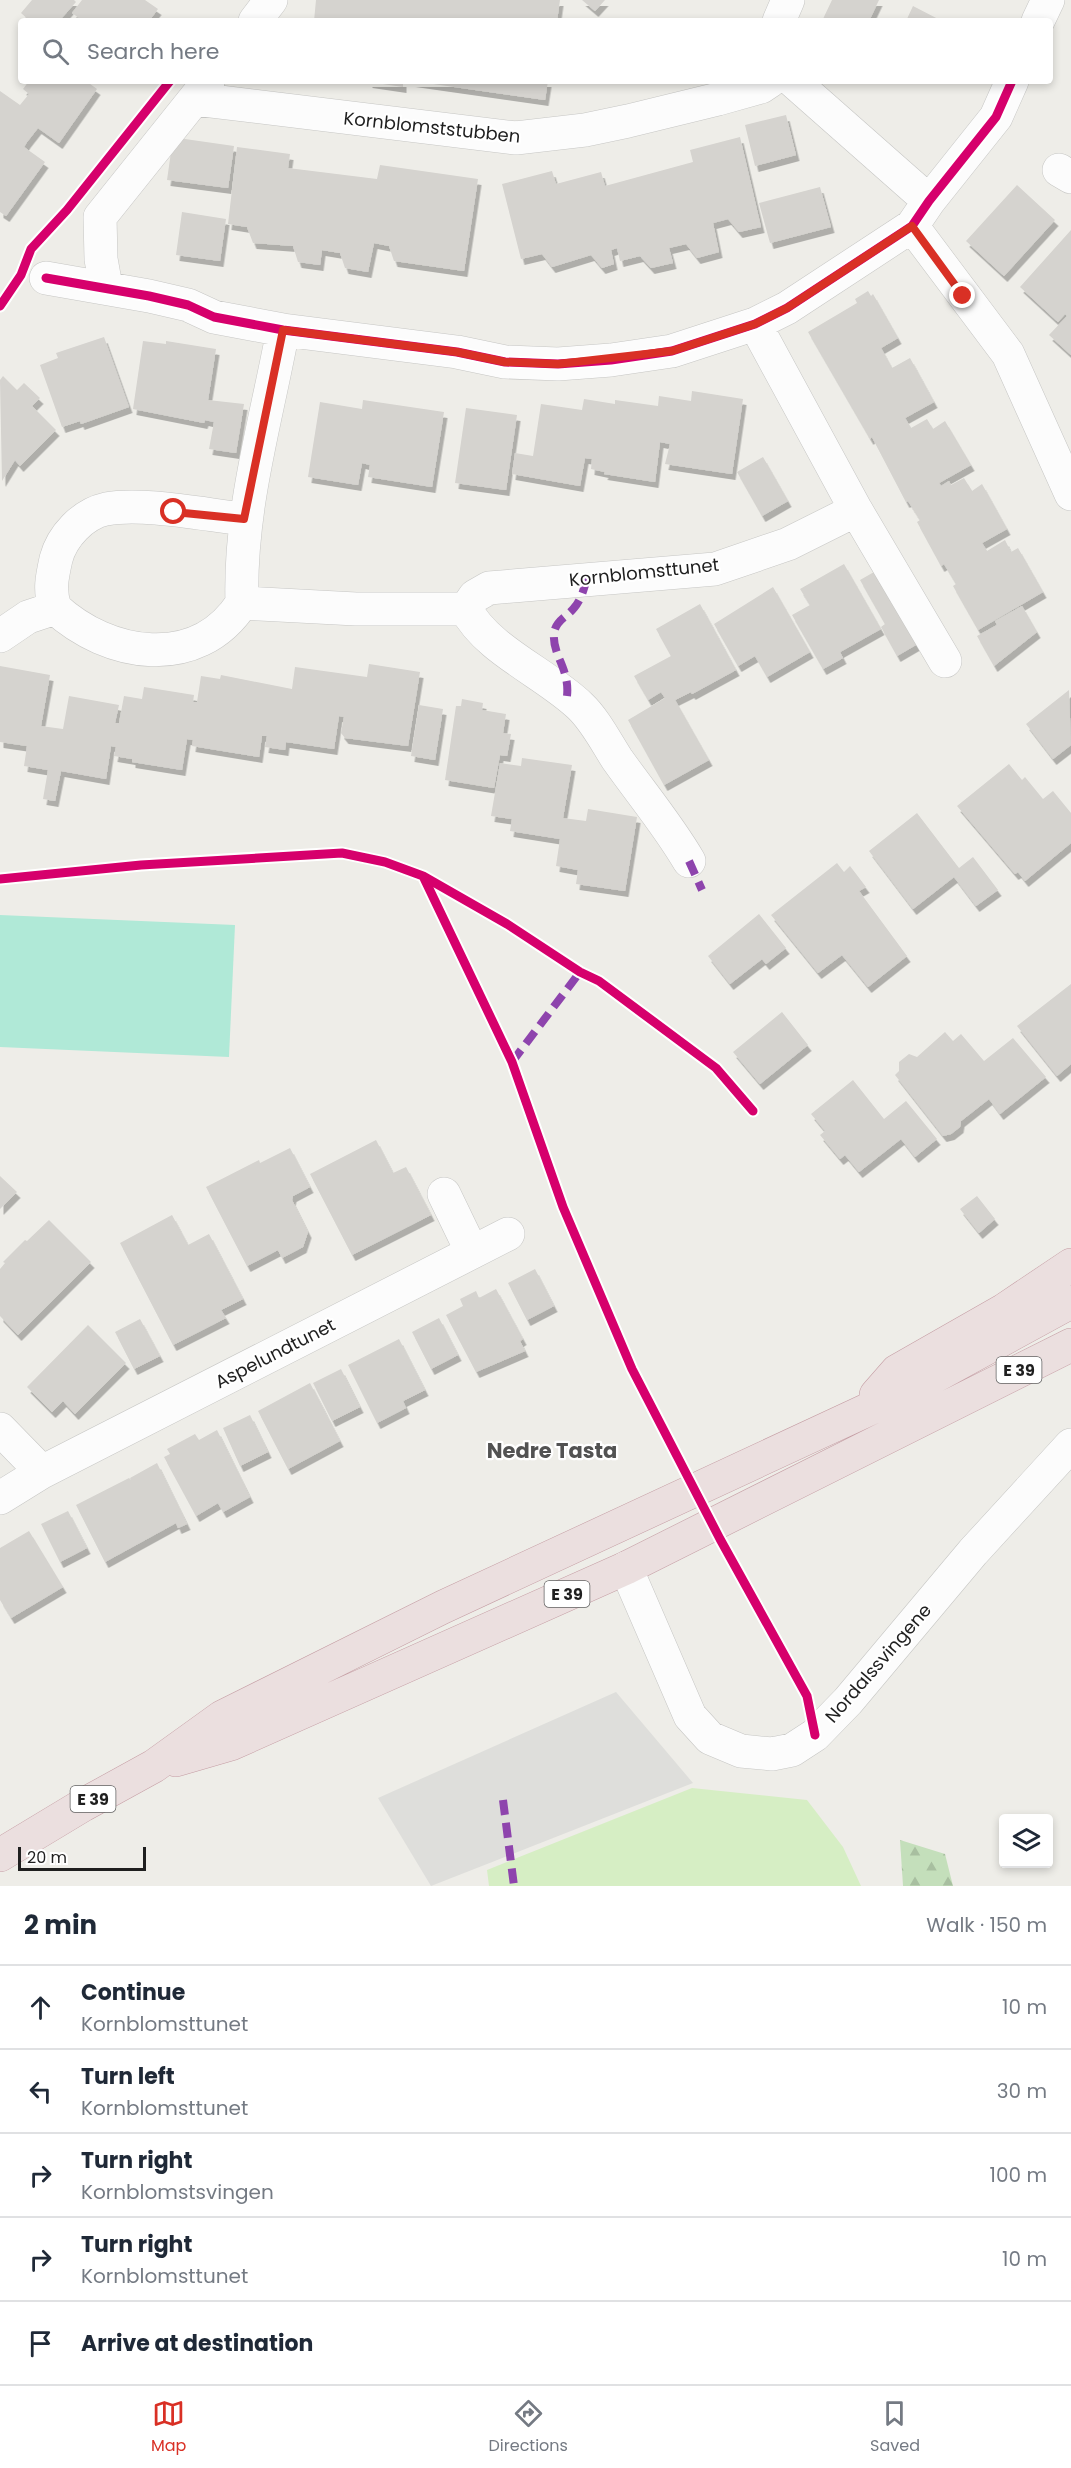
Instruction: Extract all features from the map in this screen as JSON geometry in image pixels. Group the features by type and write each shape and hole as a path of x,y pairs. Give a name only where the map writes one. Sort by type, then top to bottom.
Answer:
{"highway":[{"name":"E 39","path":"861,1412 897,1371 1005,1310 1071,1265"},
{"name":"E 39","path":"0,1855 154,1766 222,1717 443,1607 861,1412 1016,1334 1071,1302"},
{"name":"E 39","path":"154,1766 231,1744 626,1568 1071,1345"},
{"name":"E 39","path":"968,1396 1019,1392 1071,1370"}],"street":[{"path":"257,18 271,0"},
{"path":"780,18 788,0"},
{"path":"1039,18 1048,0"},
{"name":"Kornblomststubben","path":"202,90 516,138 585,130 628,121 766,84"},
{"path":"795,84 920,213 1008,354 1071,494"},
{"path":"46,278 106,287 188,305 214,317 283,330 457,352 505,362 558,364 672,351 755,324 838,277 920,213 996,117 1011,84"},
{"path":"106,287 100,249 100,217 202,90"},
{"path":"755,324 856,510 945,661"},
{"path":"244,519 141,508 106,509 89,517 72,529 59,547 50,592 55,608 73,625 94,636 117,646 145,650 175,649 206,637 230,620 242,603 240,560 244,519 283,330"},
{"name":"Kornblomsttunet","path":"466,609 475,596 489,588 715,569 788,544 856,510"},
{"path":"242,603 356,609 466,609 483,635 582,707 637,787 670,828 689,861"},
{"path":"0,636 28,616 55,608"},
{"path":"444,1194 472,1252"},
{"name":"Aspelundtunet","path":"0,1498 42,1472 508,1234"},
{"path":"0,1429 42,1472"},
{"name":"Nordalssvingene","path":"626,1568 690,1716 710,1738 741,1751 772,1754 792,1750 815,1735 848,1701 973,1552 1071,1445"}],"green space":[{"path":"0,915 235,925 229,1057 0,1047"},
{"path":"692,1788 807,1800 843,1847 861,1886 489,1886 487,1870"},
{"path":"900,1840 945,1854 953,1886 903,1886"}],"shaded area":[{"path":"616,1692 693,1783 431,1886 378,1798"}],"building":[{"path":"32,0 74,0 76,2 62,18 27,18 21,13"},
{"path":"82,0 145,0 158,9 151,18 79,18 72,13"},
{"path":"316,0 560,0 557,18 314,18"},
{"path":"582,0 605,0 595,11"},
{"path":"832,0 879,0 870,18 823,18"},
{"path":"913,6 936,18 907,18"},
{"path":"27,84 90,84 97,89 59,143 38,128 27,142 24,147 45,162 6,216 0,212 0,91 20,105 29,94 23,89"},
{"path":"383,84 403,84 403,87"},
{"path":"433,84 548,84 545,100"},
{"path":"786,115 796,155 755,166 745,125"},
{"path":"740,137 761,227 739,232 728,219 713,223 719,252 697,258 686,244 669,248 673,263 651,268 640,256 620,261 617,248 611,250 614,264 602,268 591,255 552,267 542,254 521,259 502,184 552,171 556,184 601,172 605,186 693,162 690,150"},
{"path":"178,138 234,146 228,188 167,180 172,145"},
{"path":"237,147 290,154 288,168 377,179 380,165 478,179 464,271 394,261 389,246 374,243 368,272 345,268 340,253 322,250 320,265 298,262 293,246 253,243 247,227 228,224"},
{"path":"1017,185 1055,220 1004,276 966,241"},
{"path":"820,187 831,227 770,243 759,203"},
{"path":"182,212 226,219 220,261 176,255"},
{"path":"1071,230 1071,355 1049,335 1067,316 1065,314 1058,322 1020,287"},
{"path":"868,291 871,296 873,294 898,338 881,348 892,368 910,358 934,402 905,418 911,428 927,419 933,429 945,421 971,465 939,483 941,486 949,481 951,485 964,478 972,491 982,484 1007,529 982,543 987,551 1005,540 1011,552 1018,548 1043,592 978,630 953,586 956,584 944,564 941,566 917,522 920,520 908,501 906,502 872,437 870,439 808,332 857,303 855,299"},
{"path":"104,337 129,407 81,424 80,421 62,427 40,365 58,358 56,353"},
{"path":"143,341 166,344 166,341 216,349 208,400 244,404 236,453 209,449 214,422 205,420 204,423 133,409"},
{"path":"3,376 17,390 24,383 40,398 32,406 56,430 20,466 15,460 2,481 0,380"},
{"path":"692,391 743,399 732,474 665,464 670,444 660,442 655,482 604,474 605,472 591,469 592,459 585,458 580,486 512,474 515,453 533,456 541,404 582,410 584,399 615,404 615,400 658,406 659,396 691,401"},
{"path":"363,400 444,412 432,487 368,477 370,465 362,463 358,485 308,477 320,402 362,409"},
{"path":"466,408 517,415 506,490 455,483"},
{"path":"763,457 788,501 762,516 737,472"},
{"path":"844,564 881,629 840,652 843,658 823,669 792,615 810,605 800,589"},
{"path":"881,568 921,642 897,656 881,627 885,624 860,580"},
{"path":"773,587 810,652 767,677 755,656 738,666 714,624"},
{"path":"700,604 736,670 692,694 691,692 675,700 709,760 664,785 628,720 665,698 661,692 648,700 634,676 671,656 656,629"},
{"path":"1022,606 1037,632 994,666 977,636 997,625 995,621"},
{"path":"369,664 420,672 408,746 345,738 341,733 344,717 339,716 334,749 286,742 285,750 265,747 267,736 262,736 259,757 192,746 193,740 187,739 182,770 132,762 132,759 114,756 116,747 111,746 106,779 61,771 55,801 43,799 48,770 24,766 27,746 0,742 0,666 50,675 41,726 63,729 69,696 119,705 115,723 119,723 124,696 142,699 144,687 194,695 193,702 197,702 201,676 220,679 221,675 292,689 295,667 367,677"},
{"path":"1069,690 1071,745 1053,759 1026,724"},
{"path":"462,699 483,703 482,710 506,714 503,733 511,734 507,756 500,755 494,788 445,780 456,706 461,706"},
{"path":"419,705 443,709 435,760 411,756"},
{"path":"522,758 572,765 563,818 586,821 588,809 637,817 625,891 576,884 578,870 556,866 560,839 510,831 512,819 491,816 500,763 521,766"},
{"path":"1009,764 1022,780 1025,777 1043,799 1053,791 1071,813 1071,843 1025,881 1018,872 1015,874 957,806"},
{"path":"917,813 959,868 973,857 998,890 976,906 954,877 913,909 869,851"},
{"path":"837,863 844,872 850,866 866,887 859,891 907,956 868,987 842,955 818,973 771,915"},
{"path":"759,914 786,948 766,964 762,959 730,984 708,956"},
{"path":"1071,984 1071,1064 1057,1076 1017,1026"},
{"path":"782,1012 808,1045 760,1084 733,1052"},
{"path":"945,1032 953,1041 961,1034 984,1061 1013,1038 1046,1077 1000,1114 989,1099 961,1121 960,1127 951,1134 943,1136 895,1075 899,1071 899,1062 909,1054 917,1057"},
{"path":"853,1080 884,1119 906,1101 937,1139 915,1157 901,1139 859,1172 845,1155 840,1159 820,1135 825,1131 811,1114"},
{"path":"376,1140 393,1173 406,1167 431,1215 352,1255 310,1174"},
{"path":"290,1148 310,1187 293,1196 292,1200 308,1232 303,1247 282,1258 278,1250 247,1266 206,1187 259,1160 260,1163"},
{"path":"0,1176 17,1192 0,1209"},
{"path":"977,1196 995,1219 979,1233 960,1209"},
{"path":"172,1215 188,1245 209,1234 243,1299 221,1310 226,1318 173,1345 120,1243"},
{"path":"49,1220 91,1262 18,1335 0,1316 0,1269 5,1263 3,1262 25,1240 27,1241"},
{"path":"535,1269 554,1306 527,1320 508,1283"},
{"path":"496,1289 523,1339 520,1341 525,1351 476,1372 446,1315 463,1306 460,1299 476,1291 479,1298"},
{"path":"439,1318 458,1355 431,1369 412,1332"},
{"path":"140,1319 160,1356 134,1369 115,1332"},
{"path":"88,1325 126,1363 75,1414 63,1401 52,1412 27,1387"},
{"path":"399,1339 425,1390 403,1401 406,1408 377,1423 348,1365"},
{"path":"341,1369 360,1407 332,1421 313,1383"},
{"path":"310,1383 340,1441 288,1469 258,1411"},
{"path":"250,1415 268,1452 240,1466 223,1428"},
{"path":"217,1430 250,1497 223,1512 218,1503 196,1516 164,1457 170,1454 167,1449 195,1434 199,1440"},
{"path":"157,1463 187,1524 178,1528 176,1523 105,1562 76,1505 129,1478 131,1480 130,1478"},
{"path":"68,1511 87,1548 60,1562 41,1524"},
{"path":"29,1531 63,1587 11,1618 0,1600 0,1548"}],"marked path":[{"path":"567,696 566,678 554,641 554,633 559,622 579,601 587,578"},
{"path":"689,861 702,890"},
{"path":"512,1062 580,972"},
{"path":"503,1800 514,1886"}],"cycle path":[{"path":"0,306 21,275 31,249 67,210 168,84"},
{"path":"46,278 149,296 188,305 214,317 283,330 457,352 505,362 558,364 611,360 672,351 755,324 787,308 912,226 996,117 1011,84"},
{"path":"0,879 141,865 342,853 385,862 423,876 512,1062 563,1207 632,1369 720,1539 807,1696 815,1735"},
{"path":"423,876 507,924 580,972 599,981 716,1068 753,1111"}],"district":[{"name":"Nedre Tasta","path":"552,1450"}],"route":[{"path":"174,512 244,519 283,330 457,352 505,362 558,364 611,360 672,351 755,324 787,308 838,277 912,226 963,296"}]}
